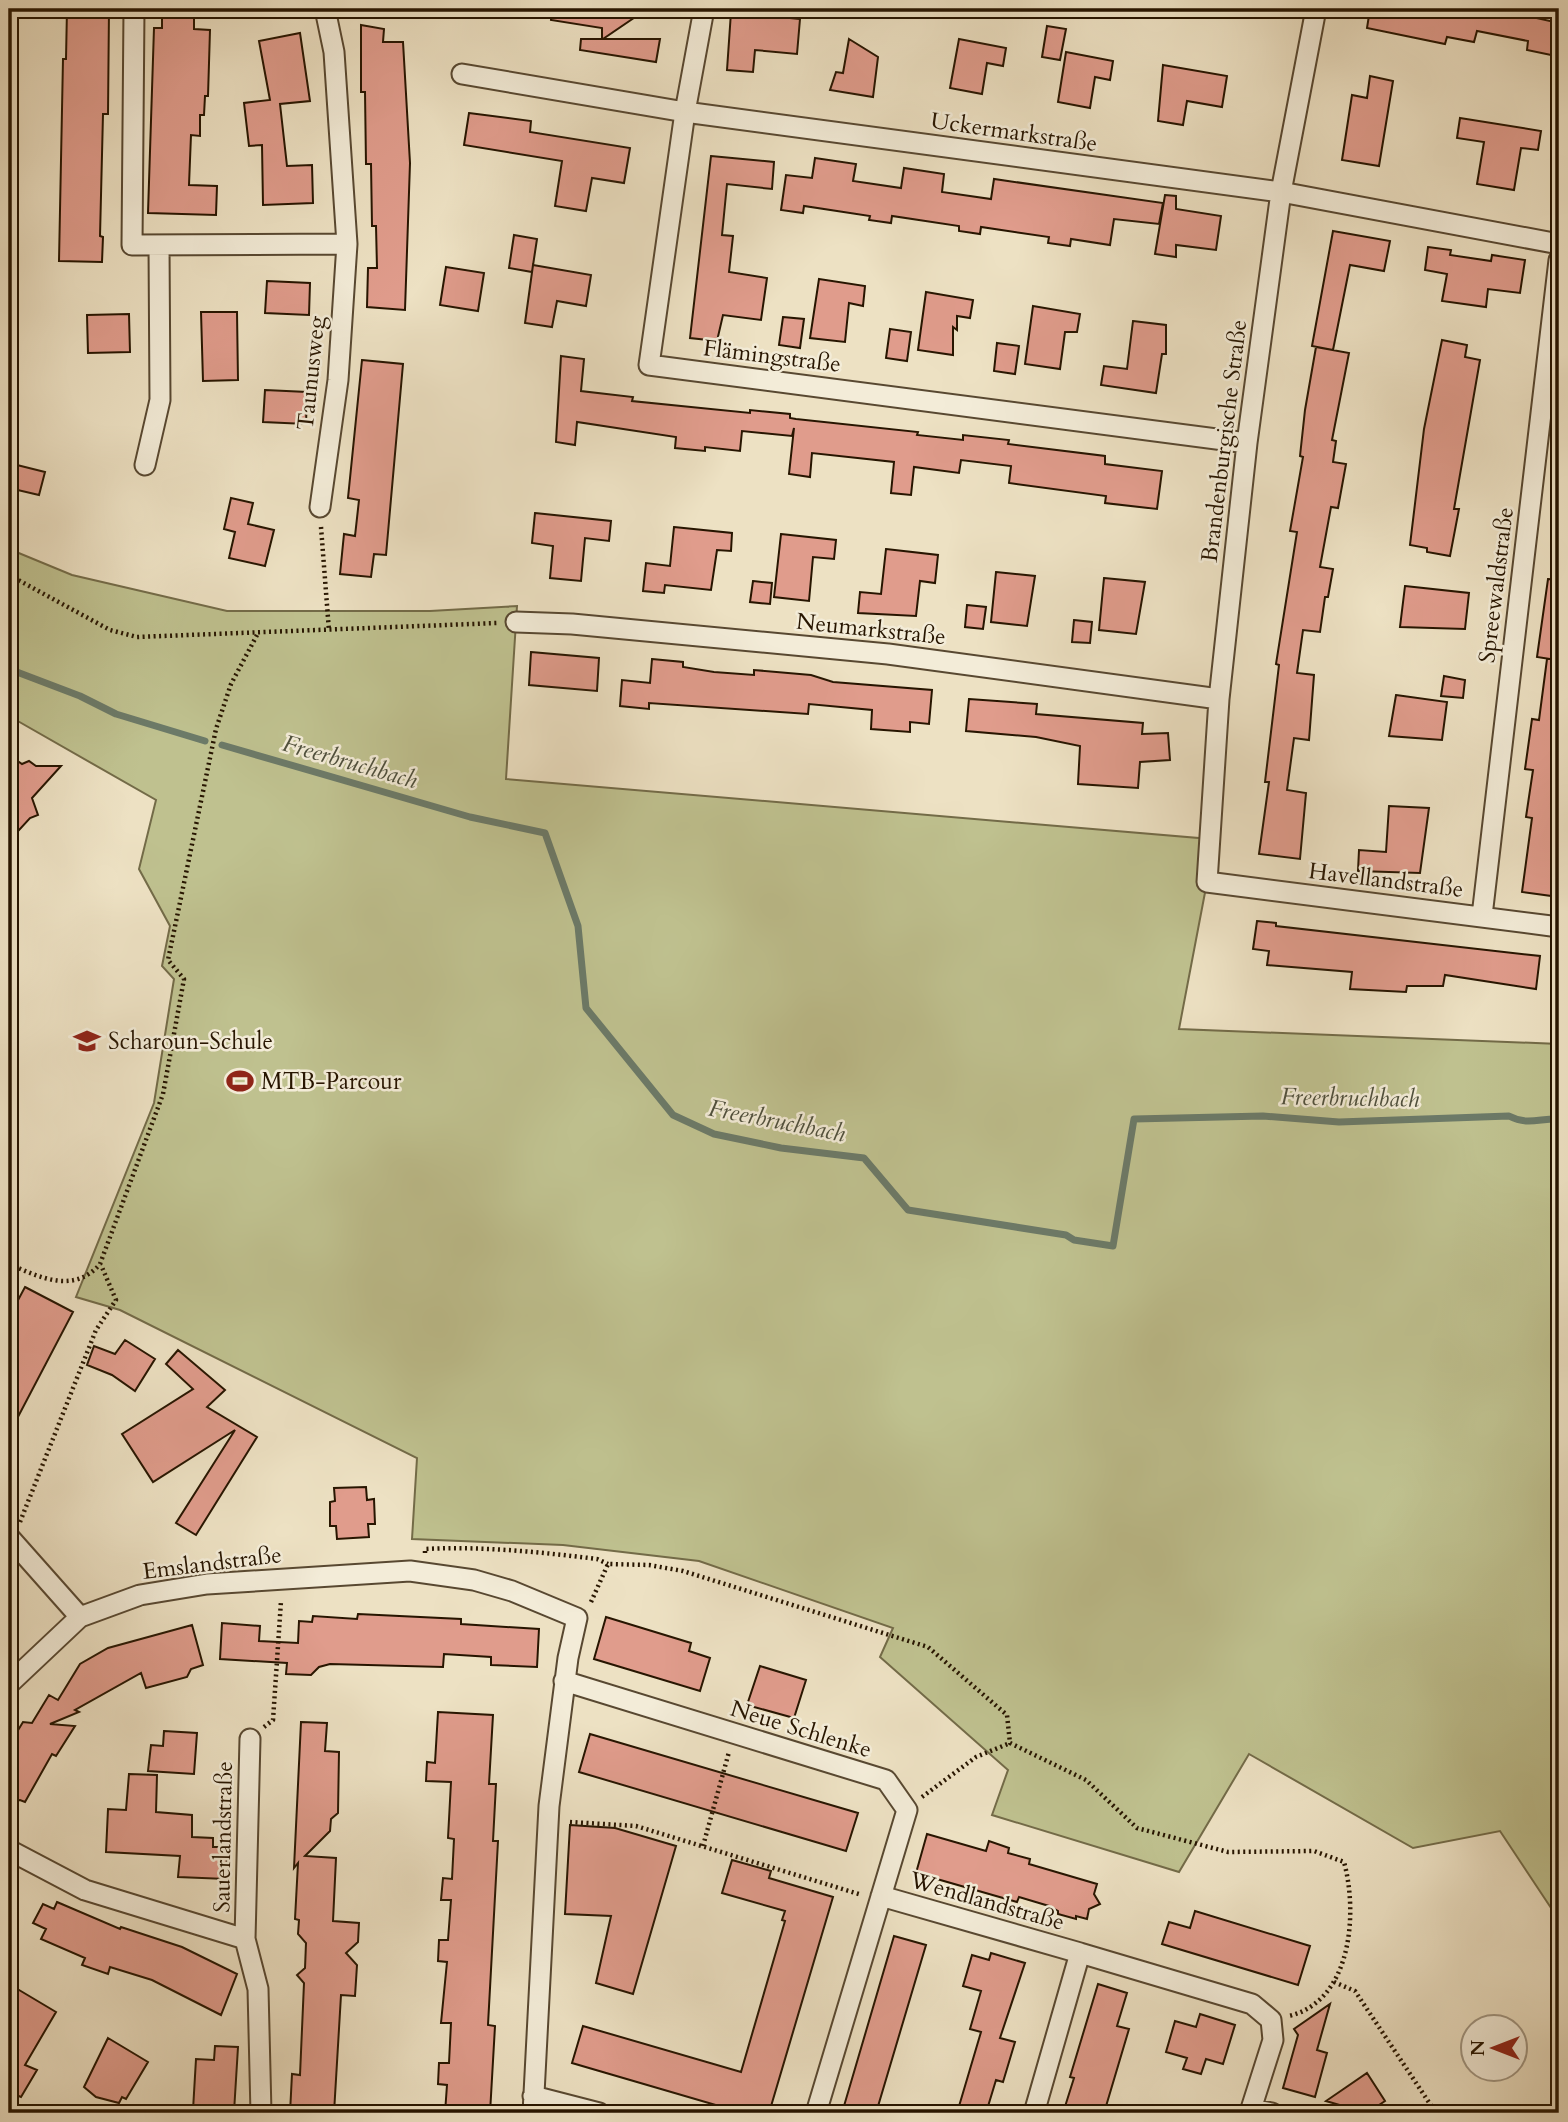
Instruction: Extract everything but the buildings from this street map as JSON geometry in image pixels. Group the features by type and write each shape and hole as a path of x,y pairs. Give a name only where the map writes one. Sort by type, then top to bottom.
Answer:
{"street":[{"path":"134,9 132,245 347,244"},
{"name":"Taunusweg","path":"320,507 338,380 347,244 334,52 325,9"},
{"name":"Flämingstraße","path":"704,9 685,112 649,365 1247,443"},
{"name":"Brandenburgische Straße","path":"1207,882 1219,699 1247,443 1281,192 1316,9"},
{"name":"Uckermarkstraße","path":"462,74 685,112 1281,192 1559,244"},
{"path":"145,465 160,400 159,245"},
{"name":"Spreewaldstraße","path":"1482,916 1559,260"},
{"name":"Neumarkstraße","path":"516,622 572,624 888,654 1219,699"},
{"name":"Havellandstraße","path":"1207,882 1559,928"},
{"path":"11,1538 80,1617"},
{"path":"416,1571 474,1580 512,1591 577,1618 564,1681 548,1820 533,2105 599,2113"},
{"name":"Emslandstraße","path":"9,1684 80,1617 140,1595 206,1584 416,1571"},
{"name":"Neue Schlenke","path":"564,1681 886,1780 907,1810"},
{"name":"Sauerlandstraße","path":"250,1739 245,1939 258,1989 261,2113"},
{"path":"816,2113 907,1810"},
{"name":"Sauerlandstraße","path":"9,1850 85,1890 245,1939"},
{"name":"Wendlandstraße","path":"880,1898 1252,2004 1272,2020"},
{"name":"Wendlandstraße","path":"1034,2113 1080,1953"},
{"path":"1272,2020 1273,2040 1251,2111 1272,2113"}],"path":[{"path":"320,507 325,611 329,631"},
{"path":"9,575 87,618 137,637 257,635 516,622"},
{"path":"9,1264 40,1277 75,1282 88,1278 100,1264 163,1094 184,979 168,960 216,729 231,684 257,635"},
{"path":"11,1538 96,1331 116,1300 100,1264"},
{"path":"416,1571 425,1549 453,1547 567,1555 608,1564 649,1565 682,1571 928,1647 1007,1714 1010,1743"},
{"path":"577,1618 590,1607 608,1564"},
{"name":"Sauerlandstraße","path":"250,1739 273,1720 282,1578"},
{"path":"703,1846 734,1734"},
{"path":"907,1810 976,1757 1010,1743 1086,1780 1137,1828 1228,1852 1314,1851 1344,1862 1350,1887 1352,1915 1334,1982 1306,2012 1272,2020"},
{"path":"548,1820 636,1826 880,1898"},
{"path":"1334,1982 1355,1991 1436,2113"}],"green space":[{"path":"9,549 72,575 227,611 430,611 517,606 506,779 1210,839 1207,882 1179,1029 1559,1044 1559,1920 1500,1831 1413,1848 1249,1754 1179,1872 992,1815 1008,1770 880,1657 893,1628 699,1561 563,1545 412,1539 417,1458 120,1310 76,1297 154,1103 174,979 162,966 170,926 139,869 156,800 9,716"}],"waterway":[{"name":"Freerbruchbach","path":"9,669 80,696 116,714 205,741"},
{"name":"Freerbruchbach","path":"222,745 470,817 545,833 578,926 586,1008 673,1115 714,1134 781,1148 864,1158 908,1210 1066,1235 1074,1240 1113,1246 1134,1119 1263,1116 1339,1122 1509,1116 1528,1121 1559,1119"}],"place":[{"name":"Scharoun-Schule","path":"87,1041"},
{"name":"MTB-Parcour","path":"240,1081"}]}
